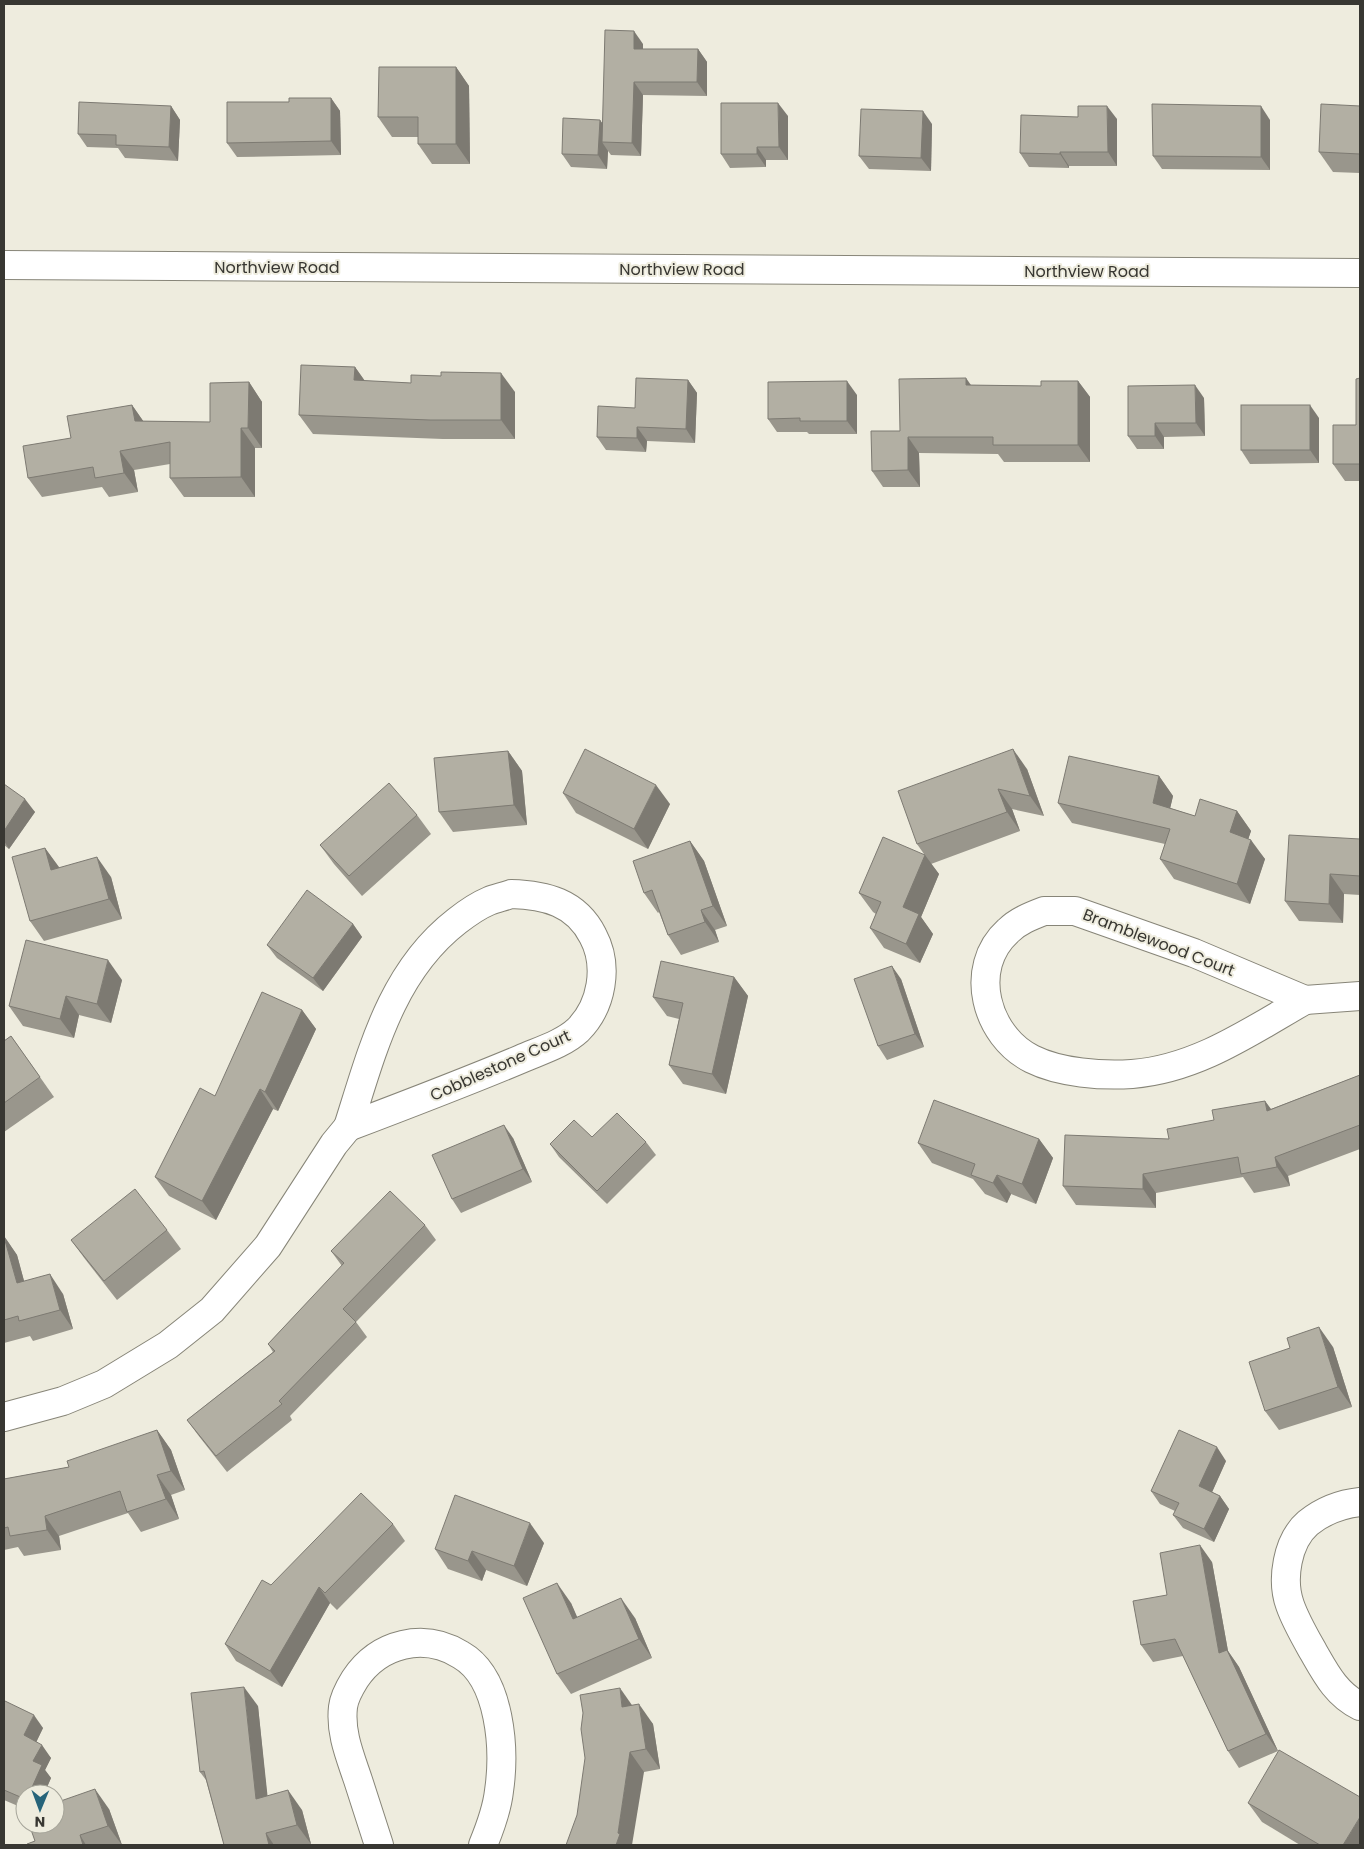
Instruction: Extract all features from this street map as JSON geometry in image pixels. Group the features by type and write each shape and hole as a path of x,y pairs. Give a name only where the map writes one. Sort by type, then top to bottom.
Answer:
{"street":[{"name":"Northview Road","path":"4,265 1360,273"},
{"name":"Cobblestone Court","path":"4,1417 63,1400 104,1384 168,1345 212,1310 268,1246 334,1144 348,1127 378,1035 392,1003 415,962 440,934 488,901 511,894 535,895 558,901 578,916 589,929 597,944 602,963 601,984 596,1006 577,1031 559,1042 465,1083 348,1127"},
{"name":"Bramblewood Court","path":"1306,1000 1194,952 1075,911 1044,910 1025,918 1007,932 994,948 988,967 986,989 987,1001 996,1027 1016,1049 1031,1059 1049,1066 1088,1074 1131,1074 1177,1066 1215,1051 1306,1000 1360,996"},
{"path":"1360,1502 1347,1503 1332,1508 1307,1524 1290,1552 1286,1567 1285,1584 1289,1604 1303,1634 1331,1682 1341,1693 1360,1706"},
{"path":"379,1845 344,1738 343,1706 350,1687 372,1659 390,1649 409,1644 429,1644 447,1648 463,1656 486,1682 493,1701 502,1743 499,1791 484,1845"}],"building":[{"path":"605,30 634,31 634,49 698,49 697,82 634,82 632,143 602,142"},
{"path":"379,67 456,67 456,144 418,144 418,117 378,117"},
{"path":"289,98 331,98 331,141 227,143 227,102 289,102"},
{"path":"79,102 171,106 169,147 116,145 116,135 78,134"},
{"path":"721,103 778,103 779,147 757,147 757,154 721,154"},
{"path":"1152,104 1261,106 1261,157 1153,156"},
{"path":"1321,104 1360,106 1360,154 1319,152"},
{"path":"1078,106 1107,106 1108,152 1020,153 1021,115 1078,117"},
{"path":"861,109 923,111 921,158 859,156"},
{"path":"563,118 600,120 598,155 562,154"},
{"path":"301,365 355,367 354,380 411,383 411,375 441,376 441,372 501,373 501,420 430,420 299,415"},
{"path":"636,378 688,380 686,429 637,427 637,438 597,437 598,406 635,408"},
{"path":"966,378 966,385 1041,386 1041,381 1078,381 1078,445 993,445 993,437 908,437 908,470 872,471 871,431 900,431 899,379"},
{"path":"1360,378 1360,464 1333,464 1333,425 1356,425 1356,379"},
{"path":"847,381 847,421 800,421 800,418 768,419 768,382"},
{"path":"249,382 248,428 241,428 241,477 170,478 170,442 120,451 124,473 95,478 93,467 28,478 23,446 71,438 67,416 132,405 135,421 210,422 210,383"},
{"path":"1195,385 1196,423 1155,423 1155,436 1128,436 1128,386"},
{"path":"1241,405 1310,405 1310,450 1241,450"},
{"path":"585,749 656,785 634,829 563,793"},
{"path":"1013,749 1030,796 998,789 1007,812 917,844 898,791"},
{"path":"508,751 514,805 439,812 434,758"},
{"path":"1069,756 1159,776 1153,803 1195,816 1200,799 1237,811 1230,832 1251,840 1237,884 1160,859 1170,829 1058,803"},
{"path":"389,783 417,815 349,876 320,845"},
{"path":"4,784 25,799 4,831"},
{"path":"1289,835 1360,839 1360,876 1330,874 1329,904 1285,901"},
{"path":"883,837 925,855 903,907 919,914 906,944 870,928 881,902 859,893"},
{"path":"690,841 713,906 701,910 705,922 668,935 652,890 644,893 633,861"},
{"path":"45,848 51,870 97,857 109,899 30,921 12,857"},
{"path":"307,890 353,924 313,978 267,945"},
{"path":"26,940 108,960 97,1004 66,996 60,1019 9,1006"},
{"path":"661,961 734,977 712,1074 669,1065 683,1003 653,997"},
{"path":"892,966 915,1034 878,1046 854,979"},
{"path":"262,992 302,1010 265,1092 260,1089 202,1201 155,1177 200,1088 215,1096"},
{"path":"11,1036 40,1077 4,1103 4,1041"},
{"path":"1360,1075 1360,1125 1275,1157 1277,1167 1241,1174 1238,1157 1143,1174 1143,1189 1063,1186 1065,1135 1169,1139 1167,1129 1214,1120 1212,1110 1265,1101 1267,1111"},
{"path":"934,1100 1039,1139 1022,1184 997,1175 993,1183 971,1175 975,1164 918,1143"},
{"path":"617,1113 646,1142 597,1191 550,1144 574,1120 592,1137"},
{"path":"504,1125 523,1169 452,1199 432,1155"},
{"path":"135,1189 167,1230 104,1281 71,1240"},
{"path":"390,1191 425,1225 343,1309 356,1322 279,1401 282,1404 216,1456 187,1420 275,1351 268,1344 344,1263 331,1251"},
{"path":"4,1237 17,1283 50,1274 60,1310 19,1321 18,1316 4,1320"},
{"path":"1319,1327 1338,1387 1265,1411 1249,1362 1290,1348 1287,1338"},
{"path":"157,1430 171,1471 157,1475 166,1499 127,1512 120,1491 45,1516 47,1530 10,1536 8,1527 4,1528 4,1479 69,1467 67,1461"},
{"path":"1179,1430 1217,1447 1199,1486 1220,1496 1204,1529 1173,1515 1179,1503 1151,1491"},
{"path":"361,1493 393,1524 325,1593 319,1587 270,1671 225,1644 262,1580 271,1585"},
{"path":"455,1495 530,1523 514,1566 472,1551 468,1561 435,1549"},
{"path":"1200,1545 1219,1653 1227,1650 1266,1734 1228,1751 1175,1639 1141,1645 1133,1601 1167,1595 1160,1553"},
{"path":"557,1583 573,1619 621,1598 639,1639 557,1674 523,1598"},
{"path":"244,1687 256,1799 288,1790 297,1825 266,1833 269,1845 224,1845 204,1771 200,1772 191,1693"},
{"path":"620,1688 622,1707 639,1704 646,1749 630,1752 618,1833 620,1834 616,1845 566,1845 577,1815 585,1758 581,1729 583,1713 580,1695"},
{"path":"4,1702 34,1715 24,1735 42,1745 33,1761 42,1765 33,1784 15,1784 15,1795 4,1790"},
{"path":"1279,1750 1360,1797 1360,1817 1343,1845 1320,1845 1248,1803"},
{"path":"95,1789 108,1826 80,1835 83,1845 28,1845 35,1841 33,1834 65,1834 65,1800"}]}
